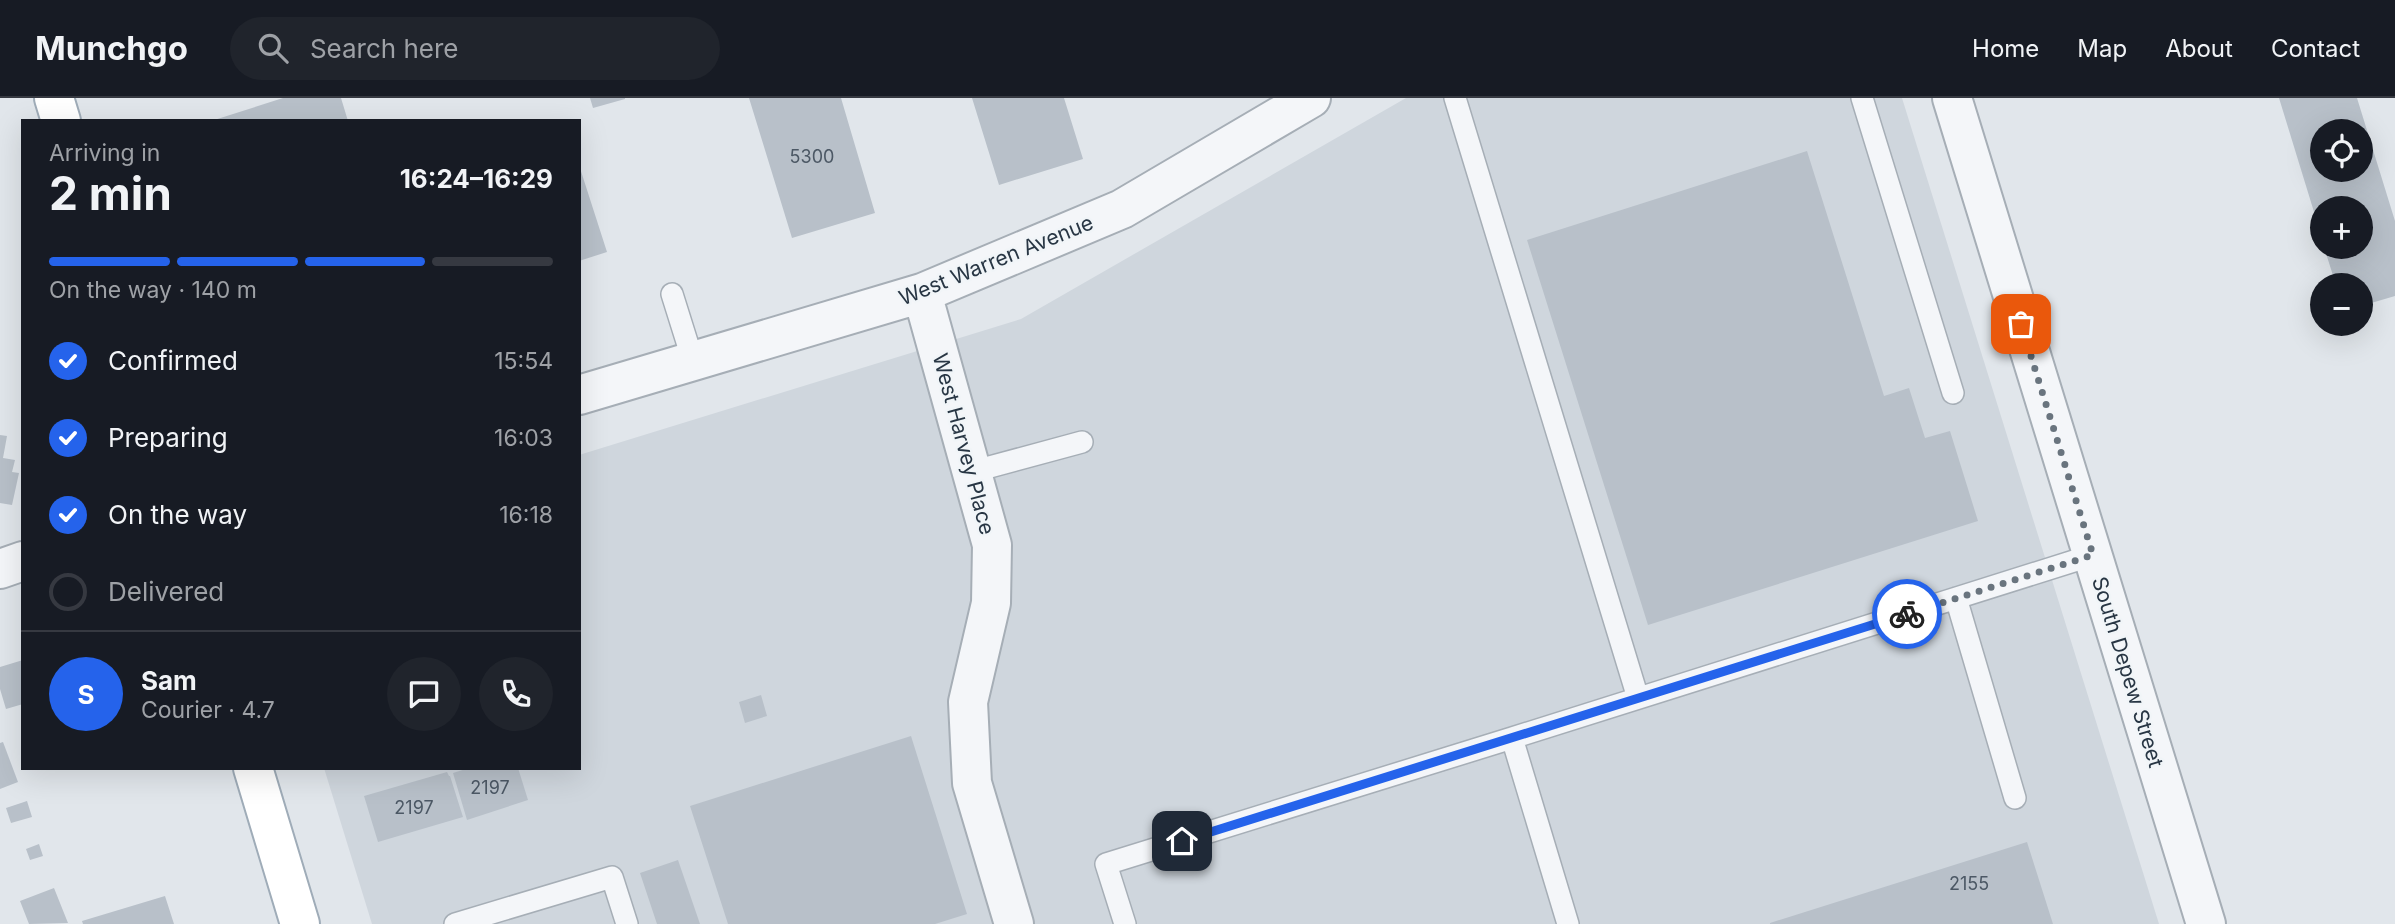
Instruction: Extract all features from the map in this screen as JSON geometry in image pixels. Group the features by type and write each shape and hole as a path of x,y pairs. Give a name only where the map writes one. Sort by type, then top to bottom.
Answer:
{"main road":[{"path":"54,98 60,119"},
{"path":"254,770 300,924"}],"street":[{"name":"West Warren Avenue","path":"581,394 922,293 1122,209 1311,98"},
{"name":"South Depew Street","path":"1952,98 2206,924"},
{"name":"West Harvey Place","path":"922,293 992,545 990,603 968,702 972,783 1014,924"},
{"path":"0,569 21,562"}],"lane":[{"path":"1455,98 1638,698"},
{"path":"1862,98 1953,393"},
{"path":"672,294 693,361"},
{"path":"971,472 1083,442"},
{"path":"1125,924 1106,864 2093,555"},
{"path":"1956,598 2015,798"},
{"path":"1511,738 1568,924"},
{"path":"454,924 612,877 627,924"}],"shaded area":[{"path":"1406,98 1902,98 2159,924 372,924 325,770 581,770 581,454 1021,319"}],"building":[{"path":"283,98 341,98 347,119 217,119"},
{"path":"590,98 625,98 625,99 593,108"},
{"path":"749,98 841,98 875,213 792,238"},
{"path":"972,98 1064,98 1083,159 999,185"},
{"path":"2279,98 2357,98 2363,119 2310,119 2310,182 2373,182 2373,150 2395,221 2395,296 2373,302 2373,273 2332,273 2328,259 2373,259 2373,196 2310,196 2310,199"},
{"path":"1807,151 1884,396 1909,388 1925,438 1950,431 1978,521 1648,625 1527,240"},
{"path":"581,171 607,252 581,260"},
{"path":"0,435 7,436 3,458 15,460 12,472 19,473 12,505 0,503"},
{"path":"21,661 21,705 6,709 0,689 0,667"},
{"path":"761,695 767,716 745,723 739,702"},
{"path":"911,736 967,914 935,924 728,924 690,806"},
{"path":"3,742 18,782 0,789 0,743"},
{"path":"463,770 519,770 528,800 467,820 453,773"},
{"path":"447,772 463,817 378,842 364,796"},
{"path":"27,801 32,817 11,823 6,808"},
{"path":"2027,842 2053,924 1770,924 1770,923"},
{"path":"39,844 43,856 30,860 26,849"},
{"path":"678,860 700,924 657,924 640,873"},
{"path":"54,888 68,923 29,924 20,901"},
{"path":"165,896 174,924 83,924 82,921"}],"way so far":[{"path":"1907,614 2093,555 2021,324"}],"route":[{"path":"1182,841 1907,614"}]}
